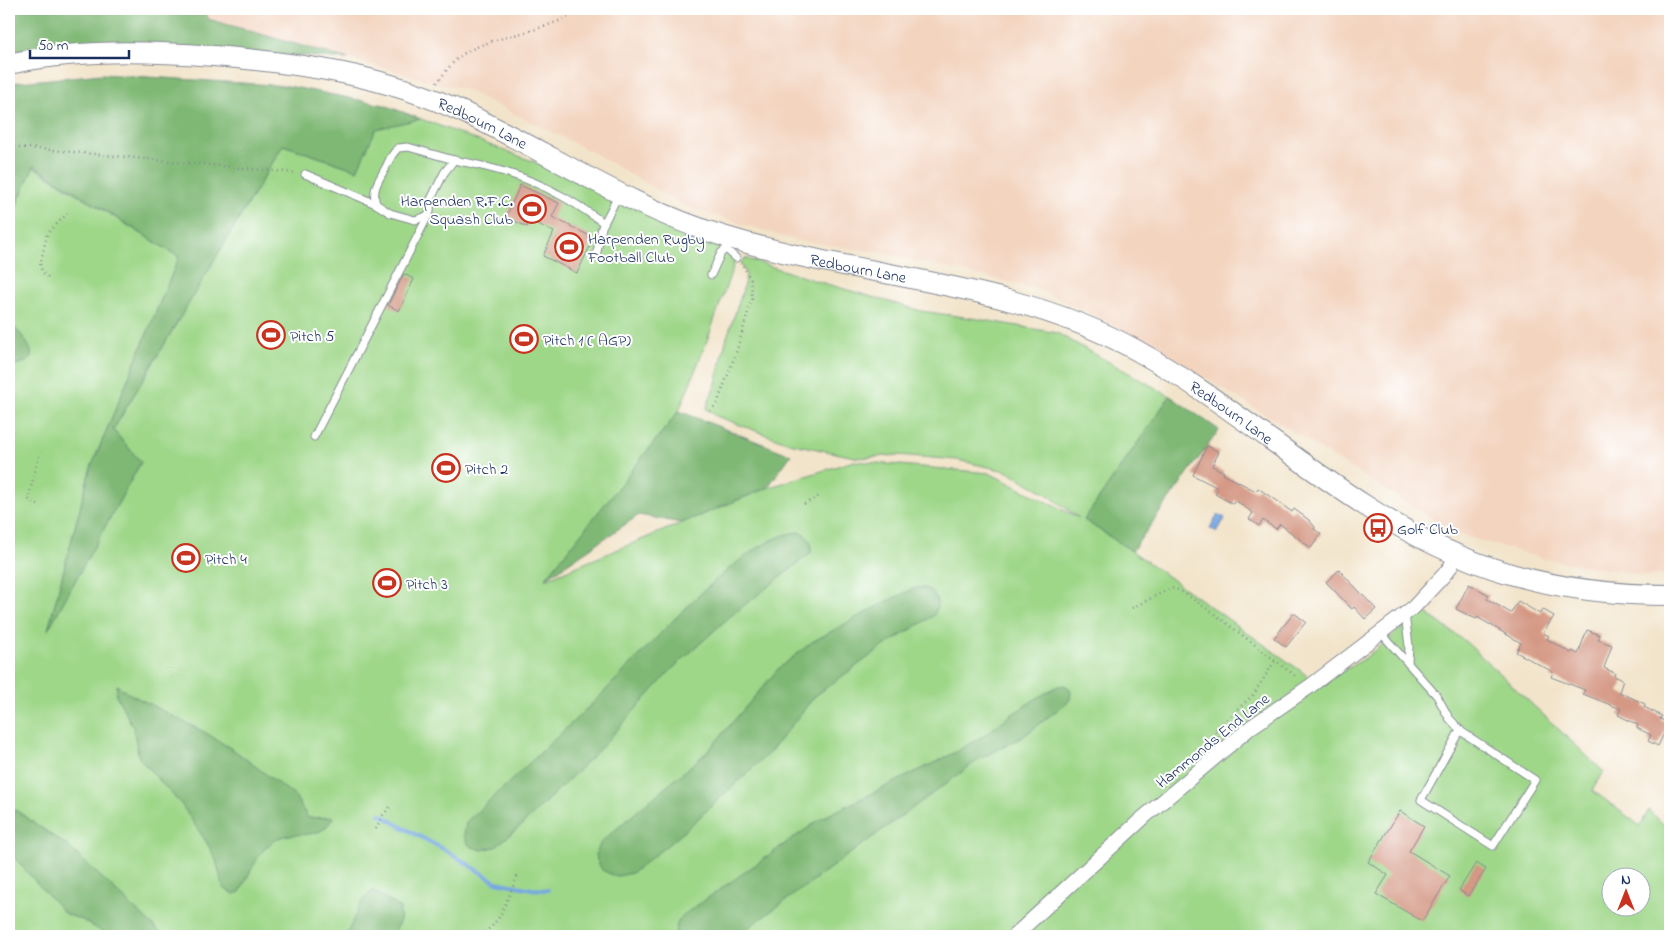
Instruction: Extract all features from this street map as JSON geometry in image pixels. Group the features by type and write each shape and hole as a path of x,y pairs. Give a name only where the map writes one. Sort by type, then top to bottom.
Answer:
{"main road":[{"name":"Redbourn Lane","path":"9,64 86,54 144,52 196,55 287,64 357,75 427,96 514,137 619,194 726,243 775,250 998,298 1045,311 1081,324 1134,349 1181,378 1368,508 1422,539 1456,555 1508,574 1558,586 1629,594 1670,594"}],"street":[{"name":"Hammonds End Lane","path":"1014,936 1144,817 1251,727 1309,687 1414,607 1444,576 1456,555"}],"lane":[{"path":"376,204 374,197 375,188 392,154 398,148 408,147 454,160 488,166 526,179 558,193 604,223"},
{"path":"314,437 430,212 431,199 444,174 454,160"},
{"path":"305,174 376,204 390,213 414,220 427,216"},
{"path":"596,257 602,227 619,194"},
{"path":"711,275 726,243 736,258"},
{"path":"1405,614 1409,646 1408,663"},
{"path":"1381,633 1436,696 1449,718 1460,730 1535,780 1493,846 1421,800 1460,730"}],"path":[{"path":"427,96 457,58 470,50 499,39 535,29 573,15 583,9"},
{"path":"9,146 305,174"},
{"path":"48,277 43,273 40,266 47,234 69,212"},
{"path":"710,411 718,404 752,299 751,280 745,267 736,258"},
{"path":"38,505 28,498 40,452"},
{"path":"804,504 821,495"},
{"path":"1132,608 1171,588 1179,590 1212,612 1309,687"},
{"path":"1222,740 1214,731 1253,695 1275,661"},
{"path":"376,829 383,815 392,806"},
{"path":"481,936 500,916 518,875"}],"shaded area":[{"path":"9,9 1670,9 1670,574 1646,576 1545,559 1457,534 1148,342 1039,289 878,252 794,240 685,206 590,151 466,90 348,59"}],"green space":[{"path":"9,9 203,9 208,19 348,59 160,47 9,57"},
{"path":"102,74 288,86 384,105 420,119 376,129 357,170 283,145 113,430 141,462 48,630 90,470 179,257 34,166 12,215 9,217 9,83"},
{"path":"384,105 548,167 737,255 708,338 679,411 546,579 767,488 854,461 989,473 1079,518 1044,492 1006,471 957,460 898,455 859,458 789,443 716,416 706,409 717,380 726,340 742,293 746,274 740,263 745,258 921,311 1057,333 1170,396 1084,520 1132,551 1318,685 1364,659 1423,611 1466,642 1604,772 1592,790 1640,826 1649,810 1670,831 1670,936 9,936 9,152 179,257 90,470 49,627 141,462 113,430 283,145 357,170"},
{"path":"9,325 24,338 30,348 31,357 28,361 9,367"},
{"path":"1170,396 1219,430 1132,551 1084,520"},
{"path":"679,411 791,455 767,488 681,523 639,515 545,579"},
{"path":"798,532 804,534 811,542 811,553 727,619 671,670 600,749 523,824 495,847 482,850 468,844 464,836 466,822 599,697 689,604 734,565 757,549 778,537"},
{"path":"921,587 930,591 936,598 937,607 933,616 884,646 815,696 769,753 679,836 632,873 618,876 602,870 596,854 601,842 707,752 779,668 812,642 885,602"},
{"path":"117,685 128,693 206,733 235,751 295,796 308,818 333,817 321,831 288,835 272,842 257,859 240,892 234,894 223,888 216,860 207,843 181,804 139,758 133,727 116,695"},
{"path":"1064,685 1071,691 1070,700 1023,737 981,758 737,936 675,936 677,924 682,916 822,818 956,752 986,734 1037,698 1058,686"},
{"path":"9,808 17,811 69,847 164,936 110,936 80,919 65,914 9,852"},
{"path":"373,891 400,908 400,920 393,936 345,936 363,900"}],"water":[{"path":"1218,514 1225,518 1217,532 1210,528"}],"building":[{"path":"520,185 559,203 552,217 594,238 577,273 543,256 554,232 530,220 527,227 506,217"},
{"path":"404,274 414,279 399,311 388,305"},
{"path":"1207,446 1219,452 1212,466 1224,472 1223,474 1256,491 1258,488 1292,512 1294,509 1309,520 1315,527 1314,529 1321,534 1311,548 1280,524 1276,529 1263,520 1259,526 1249,519 1253,513 1235,500 1233,504 1215,494 1218,488 1193,475"},
{"path":"1339,570 1376,609 1365,619 1354,607 1352,609 1326,582"},
{"path":"1469,584 1489,595 1487,599 1511,613 1518,601 1540,614 1542,609 1554,616 1543,633 1549,636 1547,639 1571,653 1572,651 1578,654 1587,630 1600,635 1598,640 1612,645 1604,668 1615,673 1614,676 1623,680 1619,692 1645,704 1644,707 1662,716 1660,719 1669,723 1658,746 1648,741 1651,735 1637,728 1638,725 1618,715 1621,709 1583,694 1585,690 1551,677 1553,672 1516,652 1521,643 1477,617 1476,619 1456,609"},
{"path":"1294,613 1306,622 1286,647 1274,638"},
{"path":"1400,811 1424,826 1409,851 1450,876 1422,921 1376,894 1388,875 1368,862"},
{"path":"1476,863 1486,869 1468,896 1459,890"}],"waterway":[{"path":"380,814 447,851 496,882 548,890"}],"place":[{"name":"Harpenden R.F.C. Squash Club","path":"532,209"},
{"name":"Harpenden Rugby Football Club","path":"569,247"},
{"name":"Pitch 5","path":"271,335"},
{"name":"Pitch 1 ( AGP)","path":"524,339"},
{"name":"Pitch 2","path":"446,468"},
{"name":"Golf Club","path":"1378,528"},
{"name":"Pitch 4","path":"186,558"},
{"name":"Pitch 3","path":"387,583"}]}
